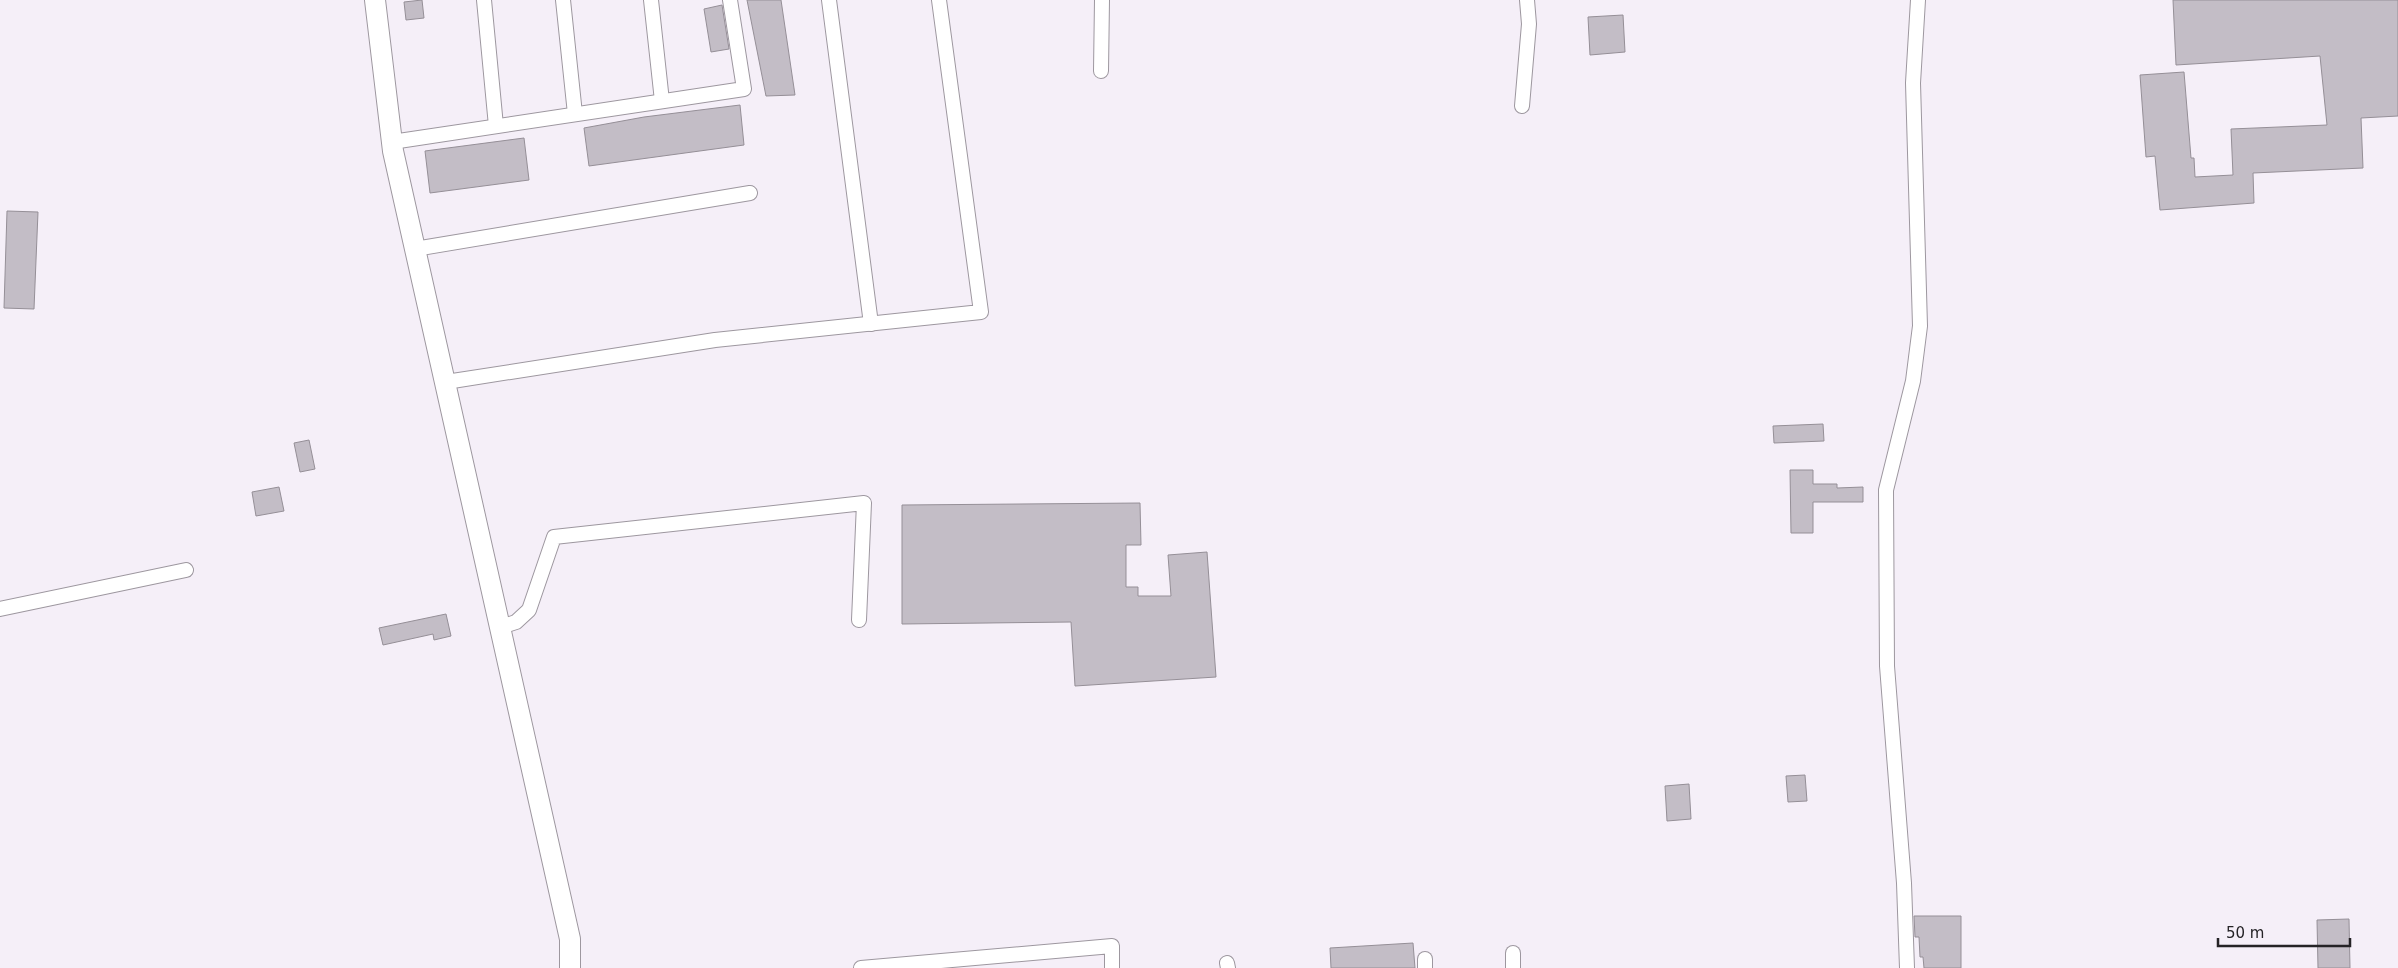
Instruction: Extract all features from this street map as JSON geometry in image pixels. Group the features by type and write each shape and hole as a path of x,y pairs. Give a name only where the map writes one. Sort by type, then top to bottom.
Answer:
{"street":[{"path":"375,0 392,142 570,939 570,968"},
{"path":"484,0 496,126"},
{"path":"563,0 575,114"},
{"path":"654,0 662,101"},
{"path":"392,142 744,89 730,0"},
{"path":"829,0 872,324"},
{"path":"446,382 715,340 981,312 939,0"},
{"path":"1101,71 1102,0"},
{"path":"1522,106 1529,24 1527,0"},
{"path":"1907,968 1904,883 1887,666 1886,490 1913,381 1920,326 1913,83 1918,0"},
{"path":"415,249 750,193"},
{"path":"500,627 516,622 529,610 554,537 864,503 859,620"},
{"path":"0,610 186,570"},
{"path":"861,968 1112,946 1112,968"},
{"path":"1513,953 1513,968"}],"building":[{"path":"422,0 424,18 406,20 404,2"},
{"path":"747,0 781,0 795,95 766,96"},
{"path":"2173,0 2398,0 2398,116 2361,118 2363,168 2253,173 2254,203 2160,210 2155,156 2146,157 2140,75 2184,72 2191,158 2194,158 2195,177 2233,175 2231,129 2327,125 2320,56 2176,65"},
{"path":"722,5 729,49 711,52 704,9"},
{"path":"1623,15 1625,52 1590,55 1588,17"},
{"path":"740,105 744,145 589,166 584,128 644,117"},
{"path":"524,138 529,180 430,193 425,151"},
{"path":"7,211 38,212 34,309 4,308"},
{"path":"1823,424 1824,441 1774,443 1773,426"},
{"path":"309,440 315,469 300,472 294,443"},
{"path":"1790,470 1813,470 1813,484 1837,484 1837,488 1863,487 1863,502 1813,502 1813,533 1791,533"},
{"path":"279,487 284,511 256,516 252,492"},
{"path":"1140,503 1141,545 1126,545 1126,587 1138,587 1138,596 1171,596 1168,555 1207,552 1216,677 1075,686 1071,622 902,624 902,505"},
{"path":"446,614 451,636 434,640 433,634 383,645 379,628"},
{"path":"1805,775 1807,801 1788,802 1786,776"},
{"path":"1689,784 1691,819 1667,821 1665,786"},
{"path":"1914,916 1961,916 1961,968 1924,968 1923,957 1920,957 1919,937 1915,937"},
{"path":"2349,919 2350,968 2318,968 2317,920"},
{"path":"1413,943 1415,968 1331,968 1330,948"}]}
